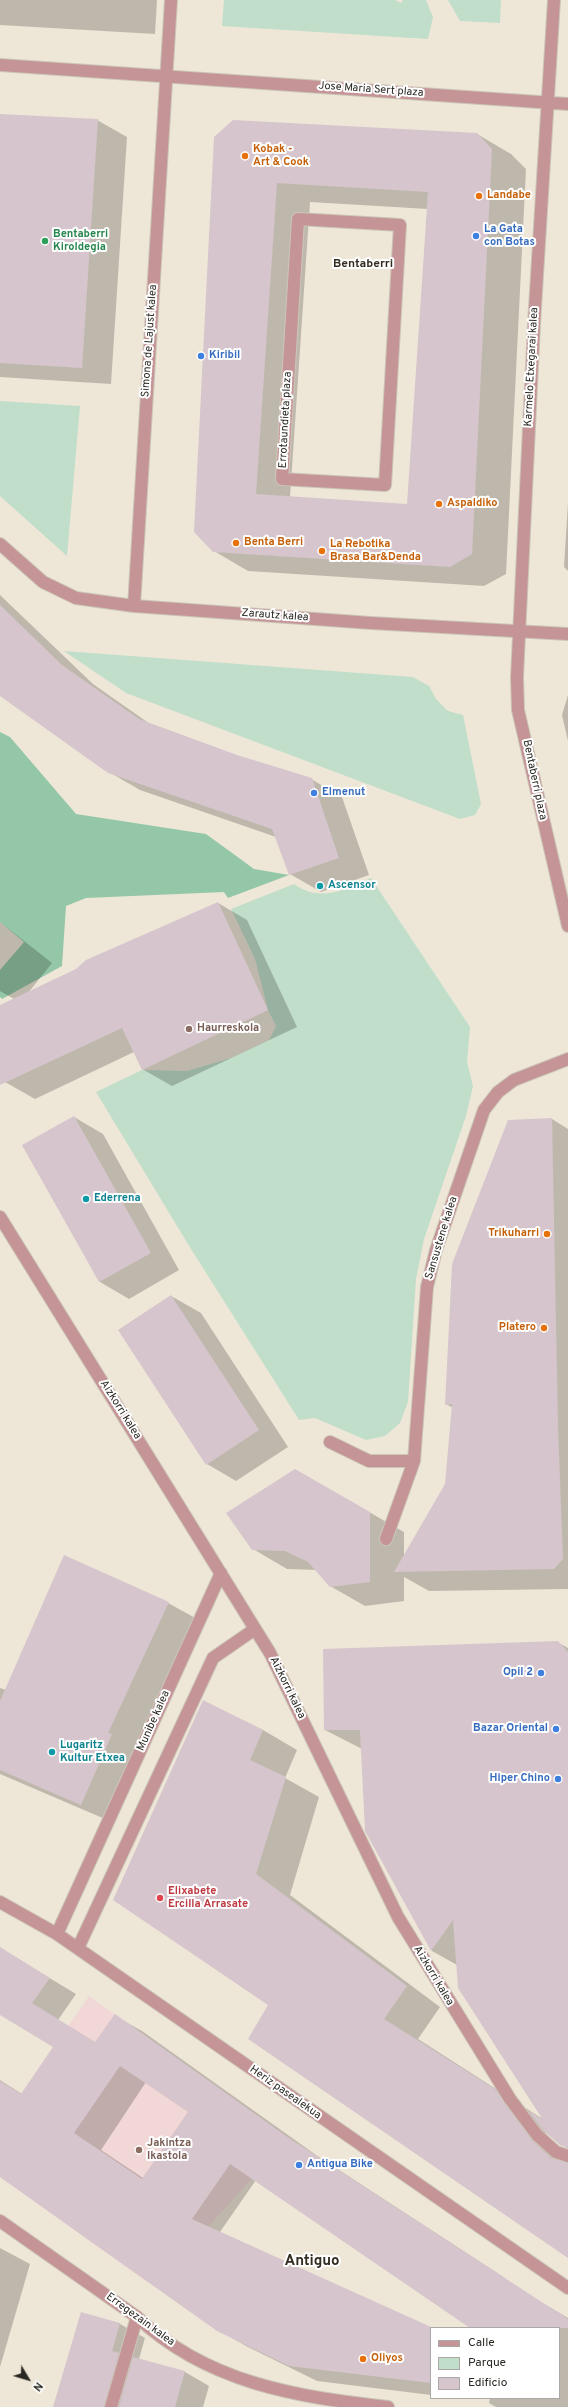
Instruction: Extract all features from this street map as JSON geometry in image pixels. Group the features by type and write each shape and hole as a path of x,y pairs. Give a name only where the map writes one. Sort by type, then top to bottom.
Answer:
{"street":[{"path":"167,75 171,0"},
{"path":"547,103 554,0"},
{"name":"Jose Maria Sert plaza","path":"0,65 167,75 568,104"},
{"name":"Simona de Lajust kalea","path":"134,606 167,75"},
{"name":"Karmelo Etxegarai kalea","path":"520,631 531,378 547,103"},
{"name":"Errotaundieta plaza","path":"298,219 400,225 385,485 282,479 298,219"},
{"name":"Zarautz kalea","path":"0,544 44,582 76,598 134,606 371,624 568,634"},
{"name":"Bentaberri plaza","path":"520,631 517,677 518,710 568,926"},
{"name":"Sansustene kalea","path":"386,1539 414,1461 427,1287 436,1250 484,1110 498,1092 514,1080 568,1058"},
{"name":"Aizkorri kalea","path":"0,1217 270,1653 398,1917 510,2099 537,2135 556,2152 568,2156"},
{"path":"330,1442 369,1461 414,1461"},
{"name":"Munibe kalea","path":"57,1934 221,1573"},
{"path":"78,1948 213,1658 255,1629"},
{"name":"Heriz pasealekua","path":"0,1902 57,1934 78,1948 568,2288"},
{"name":"Erregezain kalea","path":"0,2221 137,2317 153,2332 190,2355 230,2375 317,2403 388,2407"},
{"path":"111,2407 137,2317"}],"shaded area":[{"name":"Jakintza Ikastola","path":"89,1996 289,2138 209,2226 147,2282 0,2177 0,2124"}],"green space":[{"path":"224,0 395,0 401,3 403,0 426,0 433,17 428,39 222,26"},
{"path":"448,0 501,0 500,23 460,21"},
{"path":"0,401 80,406 67,556 0,496"},
{"path":"64,651 413,677 429,686 436,699 448,711 463,715 481,804 475,815 460,819 126,693"},
{"path":"0,732 10,737 76,814 206,834 254,869 289,875 228,898 224,892 86,898 66,906 62,966 2,999 0,997 0,970 24,942 0,922"},
{"path":"371,878 470,1027 467,1062 473,1086 466,1116 424,1239 416,1279 408,1402 400,1423 385,1436 366,1440 315,1418 299,1420 191,1249 96,1092 142,1070 187,1071 231,1058 269,1040 276,1026 268,1010 255,959 231,909 294,884 304,890 323,894 332,893 351,887"}],"building":[{"name":"Bentaberri Kiroldegia","path":"0,114 98,119 82,368 0,363"},
{"path":"233,120 477,133 492,149 472,554 450,567 213,552 194,532 214,137","holes":["277,183 428,192 407,504 256,494"]},
{"path":"0,605 62,665 139,719 237,755 312,778 339,858 289,875 272,829 108,773 0,696"},
{"path":"218,902 268,1010 142,1070 122,1028 0,1085 0,1005 76,969 86,960"},
{"name":"Ederrena","path":"74,1116 151,1253 99,1282 22,1145"},
{"path":"552,1118 558,1428 563,1559 554,1569 394,1572 445,1484 452,1404 445,1405 452,1264 508,1120"},
{"path":"171,1295 259,1430 206,1465 118,1330"},
{"path":"295,1469 370,1512 370,1582 330,1587 308,1562 285,1551 252,1550 226,1513"},
{"path":"64,1555 169,1602 108,1733 112,1734 81,1805 0,1770 0,1701"},
{"path":"558,1641 568,1652 568,2148 560,2145 543,2130 528,2110 543,2120 458,1988 453,1920 431,1951 365,1831 360,1730 324,1730 323,1649"},
{"path":"203,1700 263,1730 250,1760 286,1777 256,1874 407,1986 384,2019 495,2089 532,2140 551,2158 568,2163 568,2258 248,2039 268,2005 113,1900"},
{"path":"0,1947 50,1978 32,2003 95,2042 115,2014 289,2138 568,2319 568,2328 469,2327 230,2164 192,2219 431,2327 430,2383 289,2366 217,2331 0,2177 0,2081 21,2094 53,2047 0,2015","holes":["120,2066 188,2112 142,2179 74,2133"]},
{"path":"81,2312 120,2323 112,2351 119,2353 104,2407 53,2407"},
{"path":"133,2357 185,2371 175,2407 119,2407"}],"place":[{"name":"Kobak - Art & Cook","path":"245,156"},
{"name":"Landabe","path":"479,196"},
{"name":"La Gata con Botas","path":"476,236"},
{"name":"Bentaberri Kiroldegia","path":"45,241"},
{"name":"Kiribil","path":"201,356"},
{"name":"Aspaldiko","path":"439,504"},
{"name":"Benta Berri","path":"236,543"},
{"name":"La Rebotika Brasa Bar&Denda","path":"322,551"},
{"name":"Elmenut","path":"314,793"},
{"name":"Ascensor","path":"320,886"},
{"name":"Haurreskola","path":"189,1029"},
{"name":"Ederrena","path":"86,1199"},
{"name":"Trikuharri","path":"547,1234"},
{"name":"Platero","path":"544,1328"},
{"name":"Opil 2","path":"541,1673"},
{"name":"Bazar Oriental","path":"556,1729"},
{"name":"Lugaritz Kultur Etxea","path":"52,1752"},
{"name":"Hiper Chino","path":"558,1779"},
{"name":"Elixabete Ercilla Arrasate","path":"160,1898"},
{"name":"Jakintza Ikastola","path":"139,2150"},
{"name":"Antigua Bike","path":"299,2165"},
{"name":"Oliyos","path":"363,2359"}],"district":[{"name":"Bentaberri","path":"363,265"},
{"name":"Antiguo","path":"312,2262"}]}
